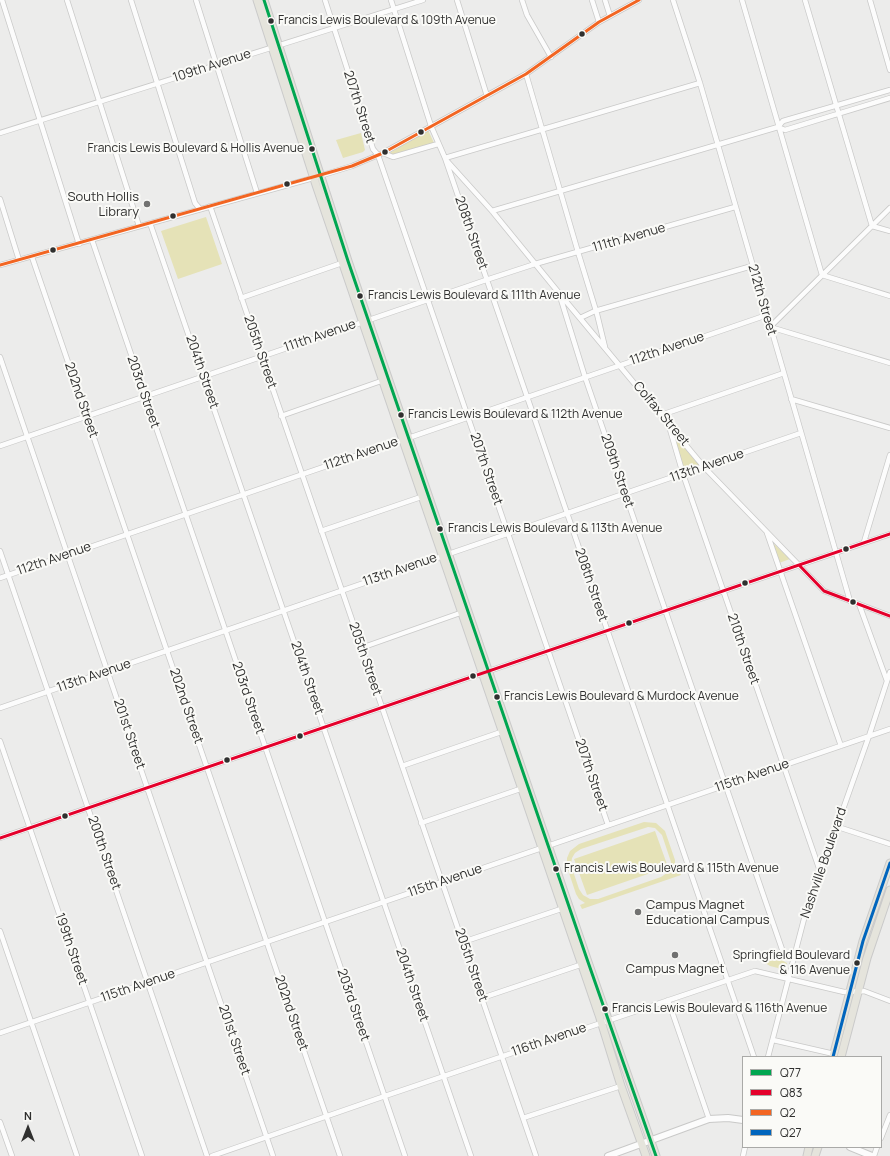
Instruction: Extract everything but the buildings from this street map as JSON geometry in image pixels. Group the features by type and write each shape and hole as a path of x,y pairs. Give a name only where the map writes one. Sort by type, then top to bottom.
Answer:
{"main road":[{"path":"257,0 275,46 365,321 446,554 604,1021 656,1156"},
{"path":"264,0 275,46"},
{"path":"317,177 342,263 365,321"},
{"path":"833,1056 864,941 890,863"},
{"path":"841,1056 867,958 890,890"},
{"path":"604,1021 621,1086 646,1156"},
{"path":"608,1156 708,1119 728,1118 742,1120"},
{"path":"853,1148 873,1156"}],"street":[{"path":"2,0 79,244"},
{"path":"67,0 139,226"},
{"path":"131,0 195,203 200,209"},
{"path":"196,0 257,193"},
{"name":"207th Street","path":"325,0 373,149 381,154 428,300 608,825"},
{"name":"208th Street","path":"391,0 431,126 445,158 726,980 754,1056"},
{"name":"109th Avenue","path":"0,133 423,0"},
{"path":"457,0 487,96"},
{"path":"522,0 527,15 551,57"},
{"path":"592,0 599,22"},
{"path":"605,0 610,16"},
{"path":"0,265 317,177 352,166 381,154 526,74 599,22 639,0"},
{"name":"212th Street","path":"673,0 700,83 734,207 850,601"},
{"path":"742,0 822,275"},
{"path":"805,0 872,226"},
{"path":"870,0 890,70"},
{"path":"526,74 596,311 605,348"},
{"path":"445,158 700,83"},
{"path":"492,211 778,127 783,120 890,90"},
{"path":"778,127 785,130 890,98"},
{"path":"381,154 393,157 438,144"},
{"name":"Colfax Street","path":"445,158 492,211 704,467 824,591 890,616"},
{"path":"0,199 19,260"},
{"name":"205th Street","path":"210,206 536,1156"},
{"name":"111th Avenue","path":"0,446 535,264 734,207"},
{"path":"890,208 770,326 890,362"},
{"name":"204th Street","path":"150,223 470,1156"},
{"path":"872,226 890,231"},
{"name":"203rd Street","path":"92,240 405,1156"},
{"name":"202nd Street","path":"32,257 340,1156"},
{"path":"241,298 342,263"},
{"path":"580,318 596,311 752,266"},
{"path":"822,275 890,296"},
{"name":"209th Street","path":"559,293 585,377 724,785 784,955 794,958"},
{"name":"112th Avenue","path":"0,578 767,316"},
{"name":"201st Street","path":"0,357 273,1156"},
{"path":"662,415 784,373"},
{"path":"281,416 386,380"},
{"path":"791,399 890,428"},
{"name":"210th Street","path":"669,424 683,474 821,874"},
{"name":"113th Avenue","path":"0,708 446,554 801,434"},
{"path":"864,542 890,455"},
{"path":"322,531 425,496"},
{"path":"767,531 841,746"},
{"path":"0,838 890,534"},
{"name":"200th Street","path":"0,551 207,1156"},
{"path":"859,604 887,682"},
{"path":"361,648 465,611"},
{"name":"Nashville Boulevard","path":"768,1056 804,919 838,827 890,672"},
{"name":"115th Avenue","path":"0,1033 890,729"},
{"path":"402,766 505,730"},
{"name":"199th Street","path":"0,741 142,1156"},
{"path":"421,823 524,787"},
{"path":"838,827 890,844"},
{"path":"463,942 565,907"},
{"path":"0,931 77,1156"},
{"path":"482,998 585,963"},
{"name":"116th Avenue","path":"212,1156 604,1021 755,971 843,992 864,991 890,1001"},
{"path":"668,1000 708,1119"},
{"path":"773,1040 833,1056"},
{"path":"523,1118 621,1086"},
{"path":"882,1135 890,1115"},
{"path":"0,1122 12,1156"}],"shaded area":[{"path":"428,130 434,143 393,155 388,154"},
{"path":"361,133 365,150 343,158 336,140"},
{"path":"206,217 222,264 178,279 161,231"},
{"path":"673,434 702,467 684,473"},
{"path":"773,543 790,559 779,563"},
{"path":"644,822 656,823 665,831 675,860 673,873 679,871 681,875 582,909 580,905 585,903 579,899 576,894 567,867 567,858 570,851 579,844","holes":["648,827 655,828 662,835 671,862 667,873 661,877 598,899 590,899 583,895 579,889 571,865 572,858 575,853 581,849"]},
{"path":"655,831 668,867 587,895 574,859"},
{"path":"776,957 787,963 786,970 770,966 762,961"}],"transit line":[{"name":"Q77","path":"264,0 348,261 656,1156"},
{"name":"Q2","path":"0,265 352,166 383,153 526,74 599,22 639,0"},
{"name":"Q83","path":"0,838 890,534"},
{"name":"Q83","path":"799,565 824,591 890,616"},
{"name":"Q27","path":"833,1056 863,941 890,863"}],"place":[{"name":"Francis Lewis Boulevard & 109th Avenue","path":"271,21"},
{"name":"Francis Lewis Boulevard & Hollis Avenue","path":"312,149"},
{"name":"South Hollis Library","path":"147,204"},
{"name":"Francis Lewis Boulevard & 111th Avenue","path":"360,296"},
{"name":"Francis Lewis Boulevard & 112th Avenue","path":"401,415"},
{"name":"Francis Lewis Boulevard & 113th Avenue","path":"440,529"},
{"name":"Francis Lewis Boulevard & Murdock Avenue","path":"497,697"},
{"name":"Francis Lewis Boulevard & 115th Avenue","path":"556,869"},
{"name":"Campus Magnet Educational Campus","path":"638,912"},
{"name":"Campus Magnet","path":"675,955"},
{"name":"Springfield Boulevard & 116 Avenue","path":"857,963"},
{"name":"Francis Lewis Boulevard & 116th Avenue","path":"605,1009"}]}
